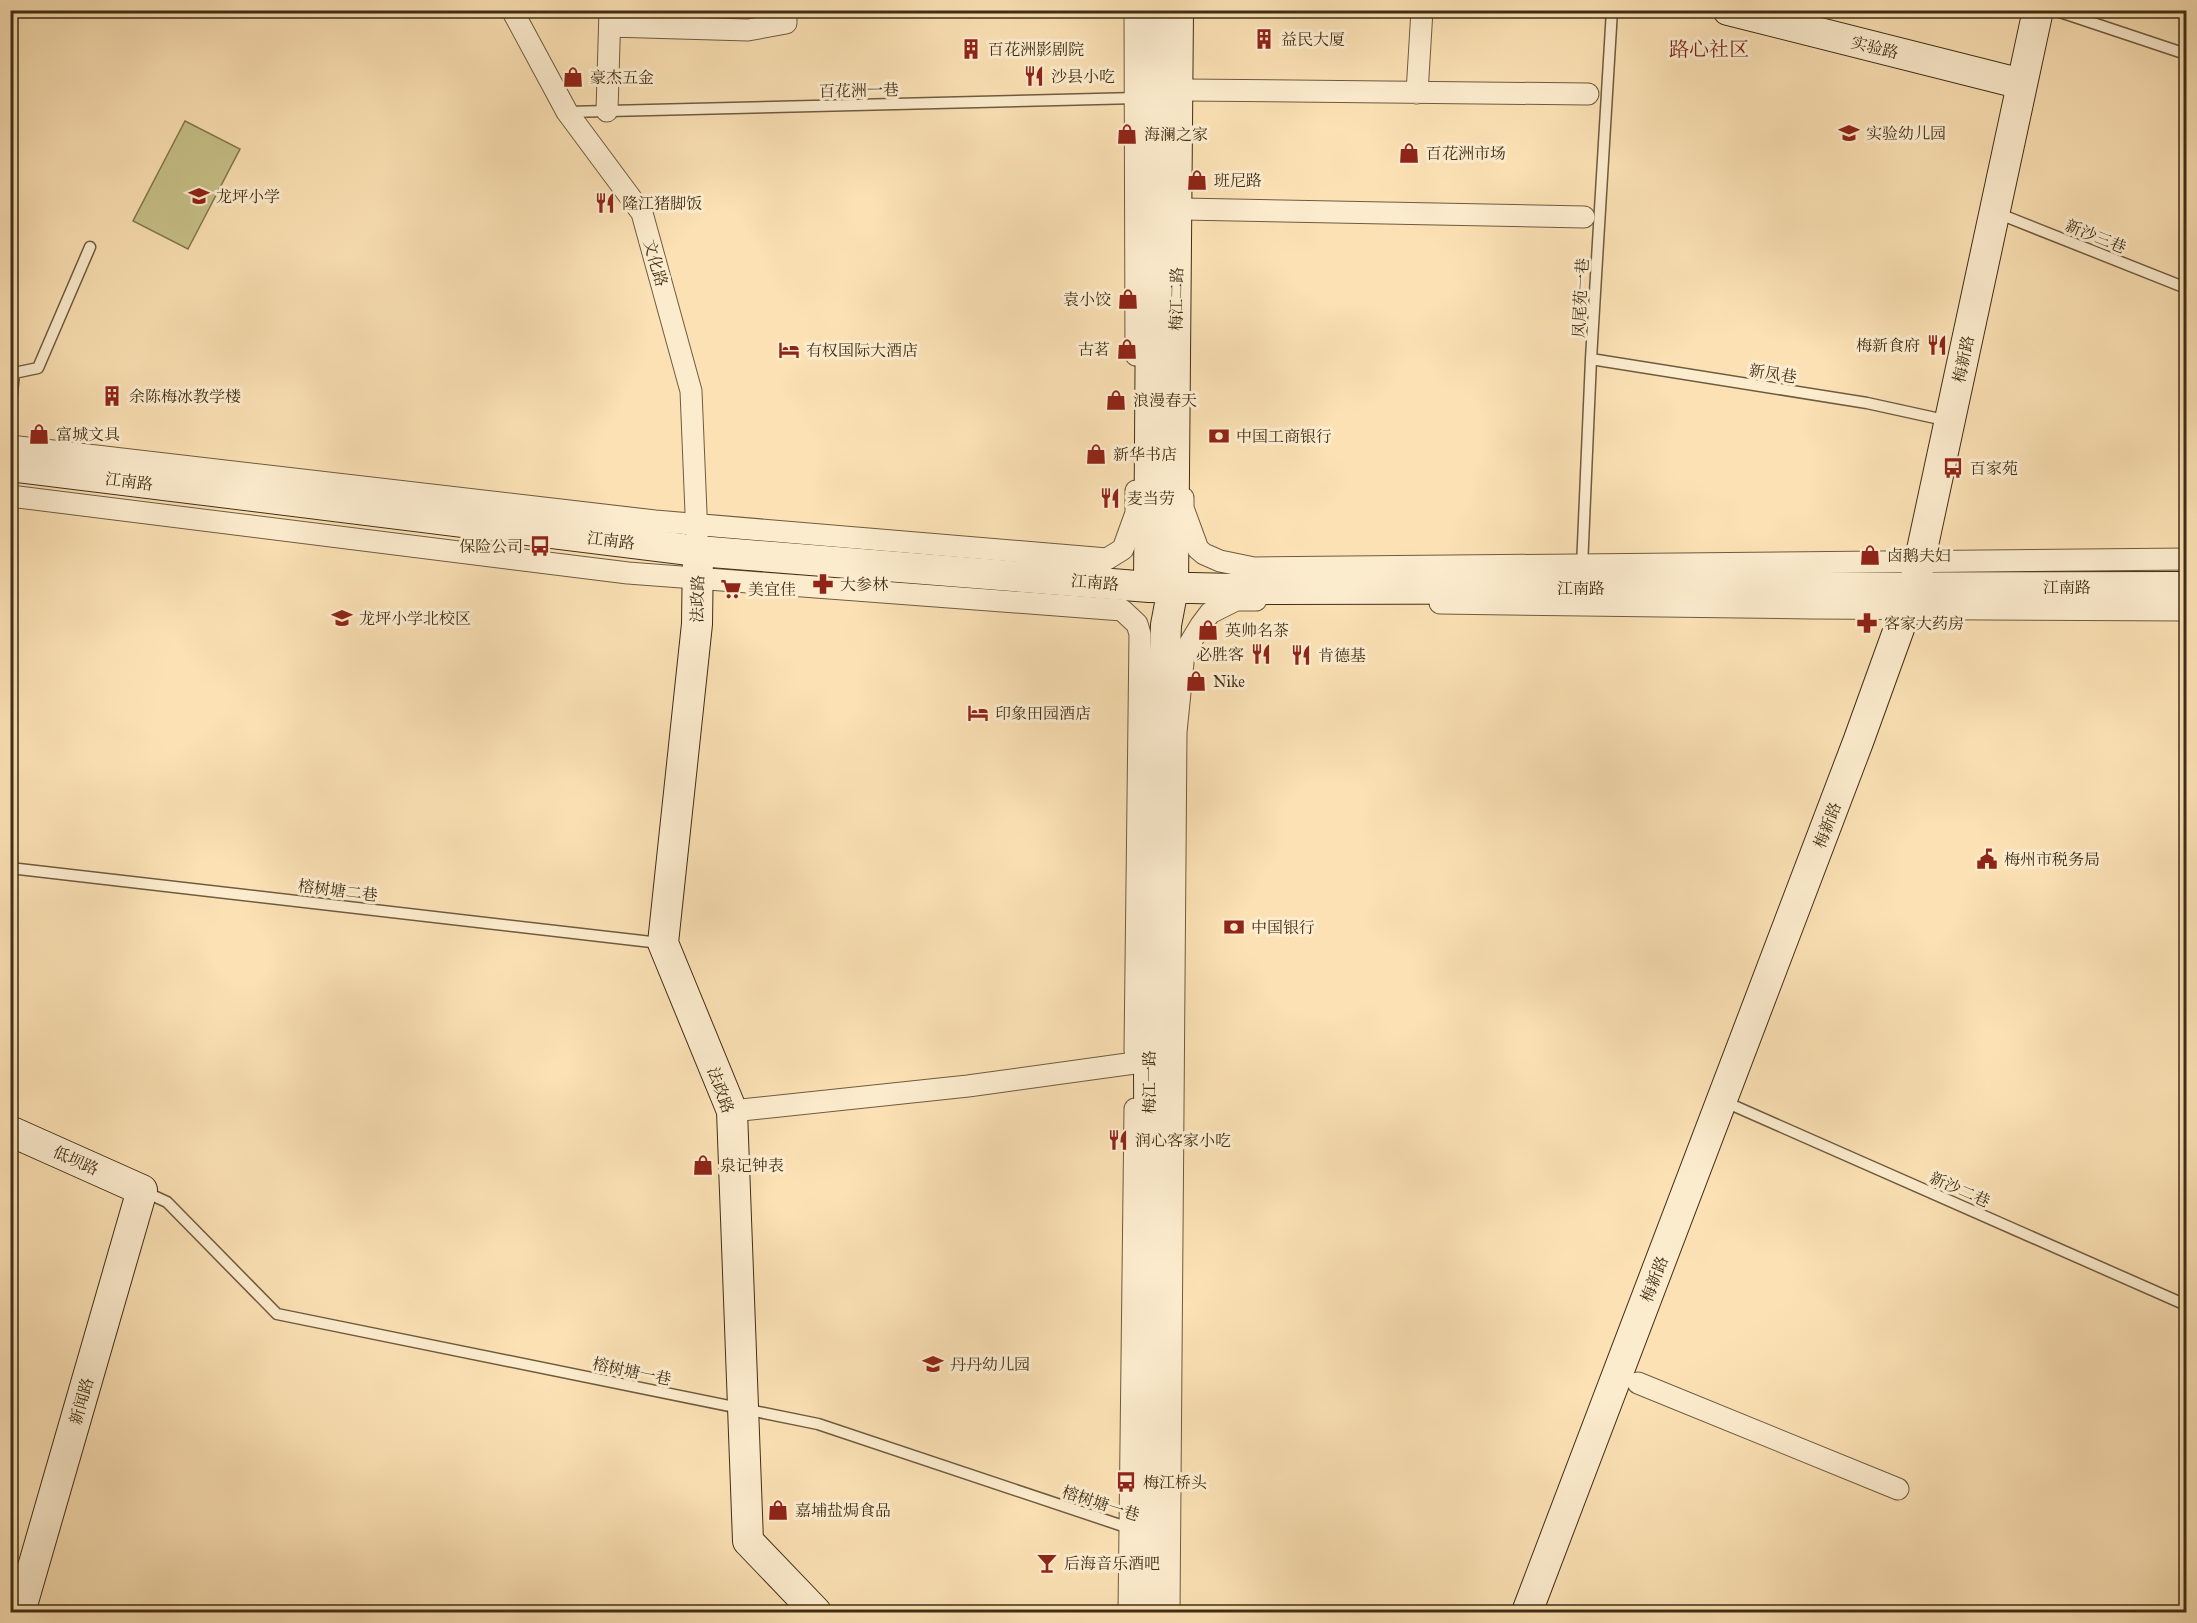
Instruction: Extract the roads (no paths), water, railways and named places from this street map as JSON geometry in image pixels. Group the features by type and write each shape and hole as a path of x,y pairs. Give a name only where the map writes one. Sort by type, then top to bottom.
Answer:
{"main road":[{"name":"梅江二路","path":"1153,10 1144,98 1161,588"},
{"name":"梅江二路","path":"1161,588 1178,10"},
{"name":"实验路","path":"1728,10 2022,84"},
{"name":"梅新路","path":"1527,1612 1858,742 1914,587 2038,10"},
{"name":"江南路","path":"10,466 697,551 1161,588 2187,587"},
{"name":"法政路","path":"697,551 697,624 663,943 732,1112 747,1541 816,1612"},
{"name":"梅江一路","path":"1151,1612 1141,1532 1142,1062 1166,625 1161,588"},
{"name":"低坝路","path":"10,1131 142,1190"},
{"name":"新闻路","path":"20,1612 142,1190"}],"street":[{"name":"文化路","path":"512,10 567,112 642,213 691,391 697,551"},
{"path":"607,111 610,18 748,30 786,23 786,10"},
{"path":"10,496 628,573 697,551 1107,559 1124,549 1136,513 1144,98 1135,10"},
{"path":"1191,10 1183,508 1198,549 1204,554 1220,561 1254,568 2187,560"},
{"path":"1418,93 1422,10"},
{"path":"1184,90 1588,94"},
{"path":"1183,209 1584,217"},
{"path":"10,446 697,551 1122,610 1129,615 1137,624 1140,634 1142,1062 968,1086 732,1112"},
{"path":"1169,1612 1176,732 1184,653 1210,613 1236,600 1823,609 2187,610"},
{"path":"1638,1383 1898,1489"},
{"path":"1129,1612 1141,1532"}],"lane":[{"name":"凤尾苑一巷","path":"1581,588 1591,359 1612,10"},
{"path":"2054,10 2187,54"},
{"name":"百花洲一巷","path":"567,112 1144,98"},
{"name":"新沙三巷","path":"1994,212 2187,288"},
{"path":"10,413 14,373 38,368 90,247"},
{"name":"新凤巷","path":"1591,359 1867,403 1949,421"},
{"name":"榕树塘二巷","path":"10,868 663,943"},
{"name":"新沙二巷","path":"1722,1101 2187,1305"},
{"name":"榕树塘一巷","path":"142,1190 167,1202 277,1314 818,1424 1141,1532"}],"place":[{"name":"益民大厦","path":"1264,39"},
{"name":"百花洲影剧院","path":"971,49"},
{"name":"沙县小吃","path":"1034,76"},
{"name":"豪杰五金","path":"573,77"},
{"name":"实验幼儿园","path":"1849,133"},
{"name":"海澜之家","path":"1127,134"},
{"name":"百花洲市场","path":"1409,153"},
{"name":"班尼路","path":"1197,180"},
{"name":"龙坪小学","path":"199,196"},
{"name":"隆江猪脚饭","path":"605,203"},
{"name":"袁小饺","path":"1128,299"},
{"name":"梅新食府","path":"1937,345"},
{"name":"古茗","path":"1127,349"},
{"name":"有权国际大酒店","path":"789,350"},
{"name":"余陈梅冰教学楼","path":"112,396"},
{"name":"浪漫春天","path":"1116,400"},
{"name":"富城文具","path":"39,434"},
{"name":"中国工商银行","path":"1219,436"},
{"name":"新华书店","path":"1096,454"},
{"name":"百家苑","path":"1953,468"},
{"name":"麦当劳","path":"1110,498"},
{"name":"保险公司","path":"540,546"},
{"name":"卤鹅夫妇","path":"1870,555"},
{"name":"大参林","path":"823,584"},
{"name":"美宜佳","path":"731,589"},
{"name":"龙坪小学北校区","path":"342,618"},
{"name":"客家大药房","path":"1867,623"},
{"name":"英帅名茶","path":"1208,630"},
{"name":"必胜客","path":"1261,654"},
{"name":"肯德基","path":"1301,655"},
{"name":"Nike","path":"1196,681"},
{"name":"印象田园酒店","path":"978,713"},
{"name":"梅州市税务局","path":"1987,859"},
{"name":"中国银行","path":"1234,927"},
{"name":"润心客家小吃","path":"1118,1140"},
{"name":"泉记钟表","path":"703,1165"},
{"name":"丹丹幼儿园","path":"933,1364"},
{"name":"梅江桥头","path":"1126,1482"},
{"name":"嘉埔盐焗食品","path":"778,1510"},
{"name":"后海音乐酒吧","path":"1047,1563"}],"district":[{"name":"路心社区","path":"1709,49"}]}
